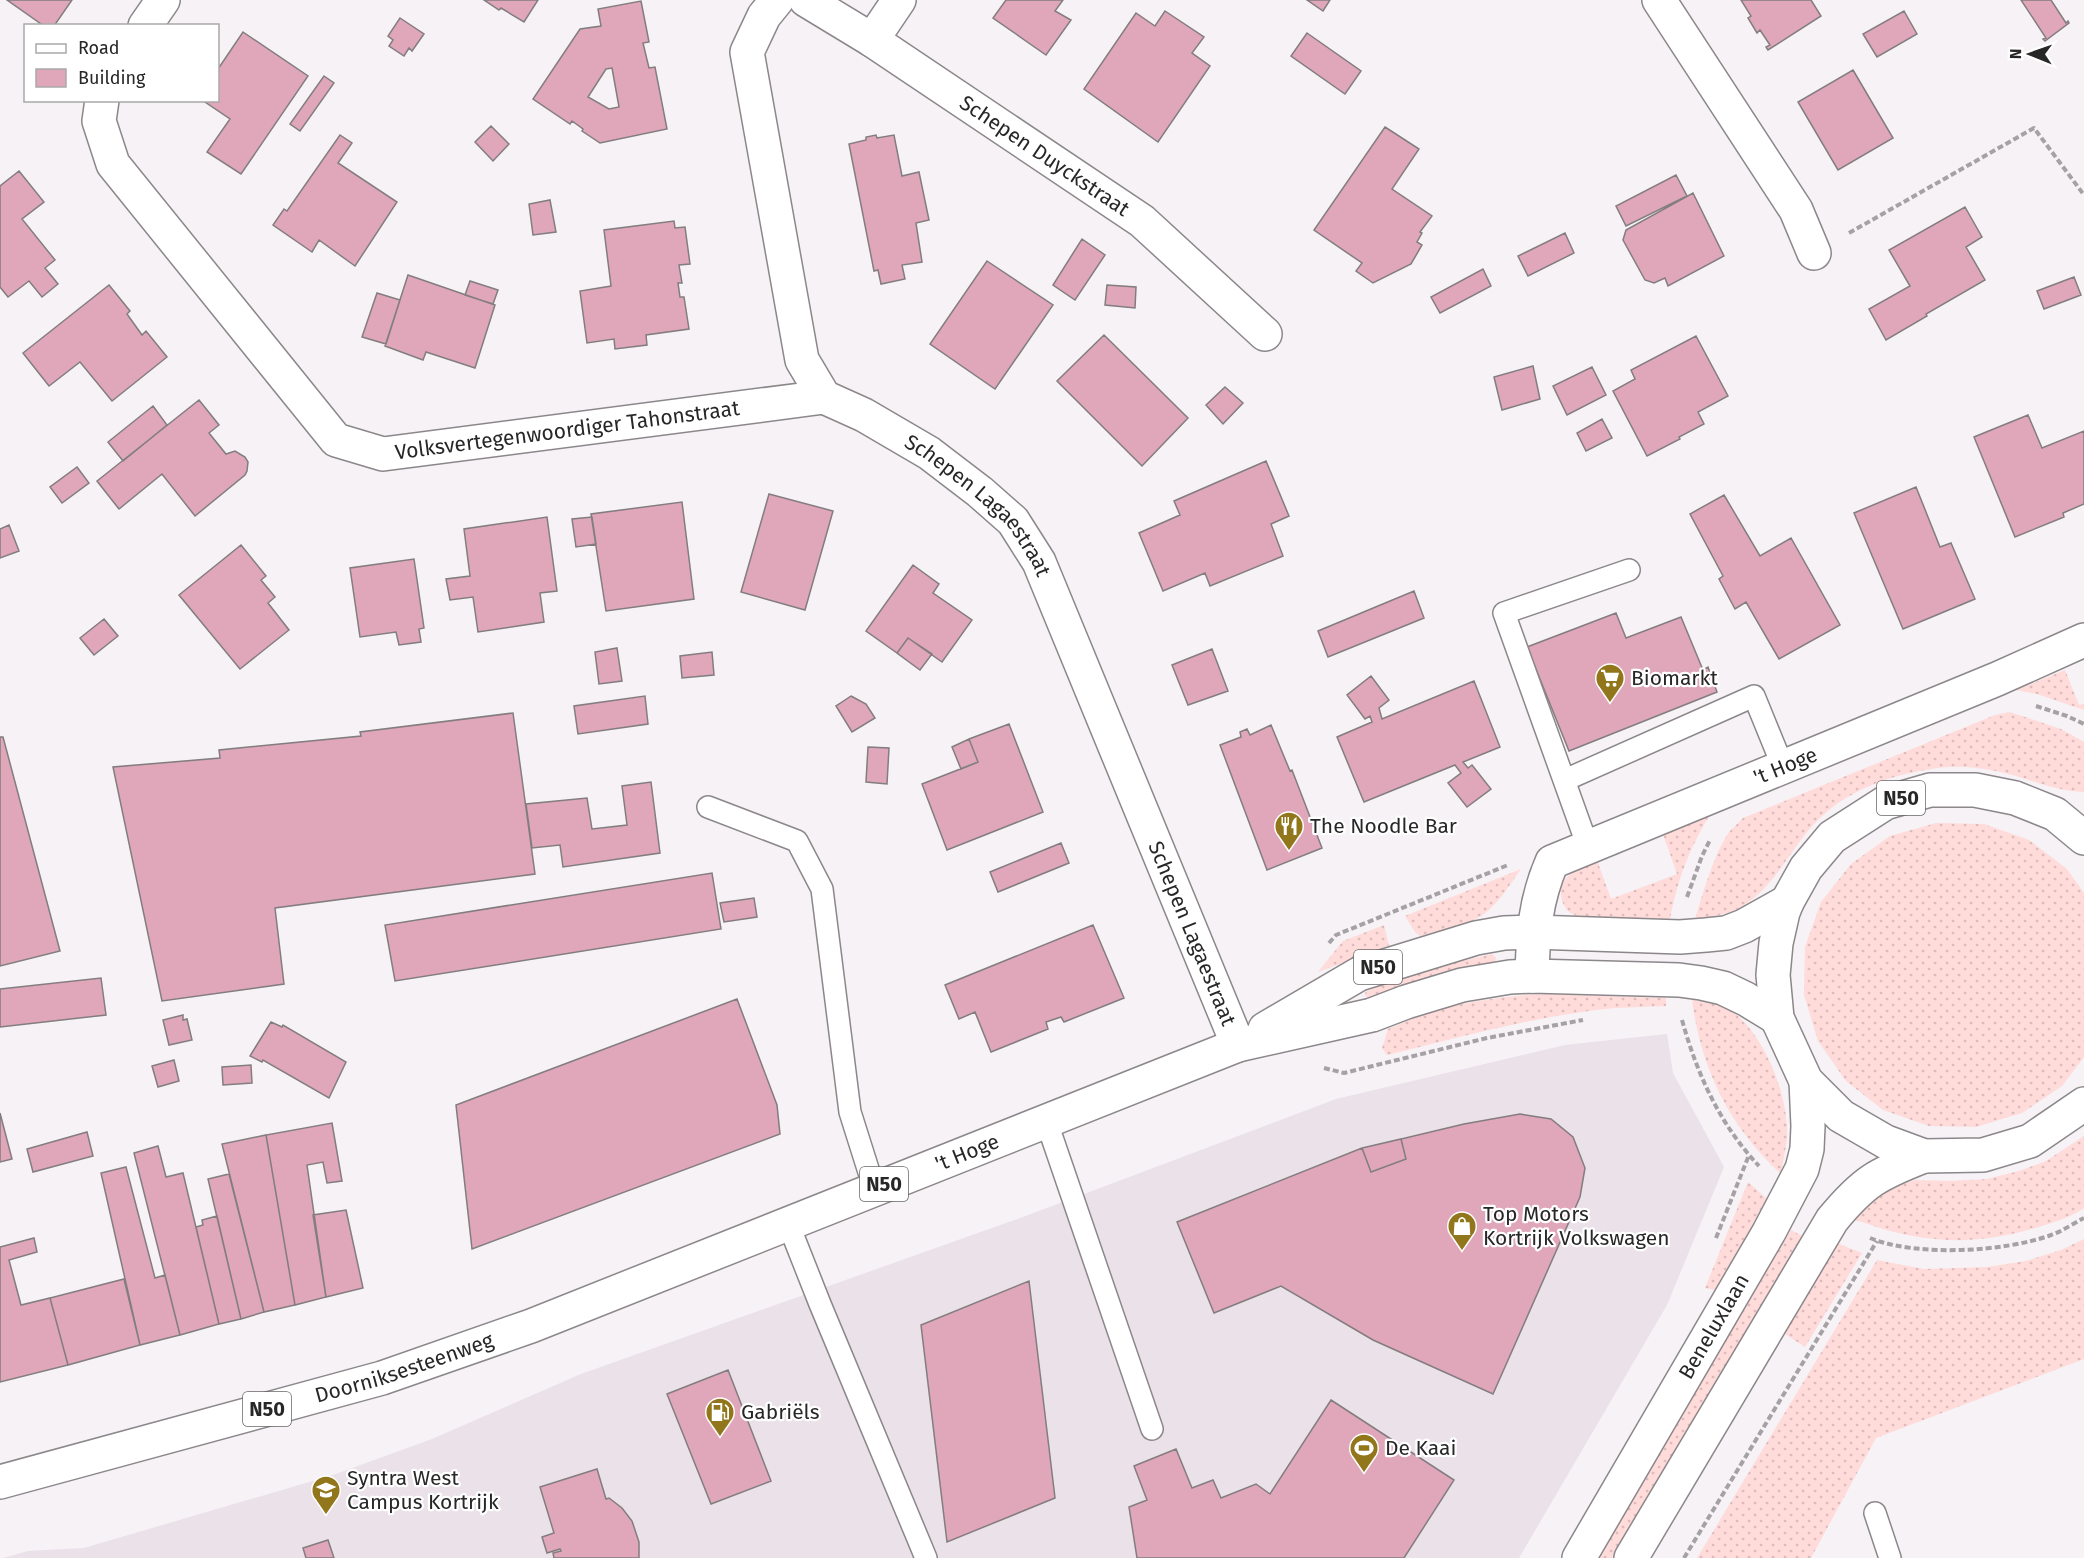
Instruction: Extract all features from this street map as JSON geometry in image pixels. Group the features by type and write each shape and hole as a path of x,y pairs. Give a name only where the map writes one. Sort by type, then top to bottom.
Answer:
{"main road":[{"path":"146,24 163,0"},
{"path":"777,0 764,16 747,52 802,360 824,397"},
{"name":"Schepen Duyckstraat","path":"806,0 872,40 1142,221 1265,334"},
{"path":"872,40 899,0"},
{"path":"1659,0 1796,210 1814,253"},
{"name":"Volksvertegenwoordiger Tahonstraat","path":"102,102 99,121 113,164 336,440 383,454 824,397"},
{"name":"Schepen Lagaestraat","path":"824,397 864,415 929,453 1013,521 1039,562 1238,1045"},
{"name":"'t Hoge","path":"1532,976 1533,932 1541,886 1552,862 1997,679 2084,640"},
{"name":"N50","path":"2084,838 2069,812 1975,790 1930,790 1885,802 1832,837 1806,868 1787,902 1776,943 1773,975 1777,1018 1806,1080 1840,1116 1886,1142 1924,1156 1983,1155 2030,1141 2084,1104"},
{"name":"'t Hoge","path":"1238,1045 1359,974 1476,938 1504,933 1533,932 1680,937 1726,933 1744,926 1787,902"},
{"name":"'t Hoge","path":"531,1326 1238,1045 1372,1015 1406,1002 1462,986 1510,977 1532,976 1701,983 1723,988 1777,1018"},
{"name":"Beneluxlaan","path":"1579,1558 1769,1232 1802,1169 1807,1149 1806,1080"},
{"path":"1631,1558 1832,1220 1864,1185 1883,1172 1924,1156"},
{"name":"Doorniksesteenweg","path":"0,1482 382,1378 531,1326"}],"lane":[{"path":"1588,847 1504,613 1629,570"},
{"path":"1564,780 1754,696 1783,767"},
{"path":"708,807 797,841 822,889 850,1112 874,1188"},
{"path":"1046,1120 1152,1429"},
{"path":"789,1223 825,1316 926,1558"},
{"path":"1875,1513 1890,1558"}],"path":[{"path":"1814,253 2034,128 2084,195"},
{"path":"2029,704 2084,724"},
{"path":"1323,1067 1344,1073 1487,1038 1593,1018"},
{"path":"1684,1558 1877,1241"}],"shaded area":[{"path":"2065,670 2079,705 2084,704 2084,710 2037,694 2016,690"},
{"path":"2010,712 2061,729 2084,742 2084,792 2061,789 1996,771 1964,767 1932,769 1884,780 1839,802 1826,812 1805,835 1771,881 1751,900 1739,908 1718,916 1695,920 1719,850 1730,831 1743,818 1995,715"},
{"path":"1709,816 1685,866 1670,919 1590,918 1571,913 1565,907 1561,893 1568,876 1597,860 1611,899 1677,874 1663,834"},
{"path":"1936,823 1984,824 2029,840 2067,869 2084,893 2084,1057 2062,1086 2022,1113 1976,1127 1929,1126 1883,1110 1846,1081 1818,1041 1804,995 1805,947 1821,902 1851,864 1890,836"},
{"path":"1521,869 1495,904 1470,922 1420,936 1405,916"},
{"path":"1384,925 1389,946 1318,972 1343,941"},
{"path":"1492,954 1496,958 1495,963 1431,977 1369,1000 1366,997 1365,992 1416,972"},
{"path":"1537,994 1666,998 1666,1006 1615,1008 1557,1016 1500,1027 1387,1055 1382,1048 1388,1029 1422,1015 1467,1003"},
{"path":"1692,1000 1717,1004 1731,1010 1753,1033 1771,1063 1782,1096 1787,1128 1781,1174 1746,1136 1720,1095 1702,1050"},
{"path":"1667,1034 1673,1073 1724,1167 1667,1305 1519,1558 3,1558 28,1551 84,1548 333,1475 432,1439 581,1374 1023,1217 1336,1099 1565,1045"},
{"path":"2084,1136 2084,1208 2057,1221 2028,1230 1983,1239 1941,1240 1900,1233 1856,1220 1869,1202 1892,1188 1915,1180 1987,1179 2019,1171 2046,1161"},
{"path":"1748,1182 1767,1199 1715,1290 1705,1288"},
{"path":"1791,1230 1802,1236 1612,1558 1597,1558"},
{"path":"2084,1239 2084,1359 1876,1438 1811,1558 1697,1558 1877,1260 1924,1269 1987,1267 2026,1261 2061,1250"},
{"path":"1837,1243 1862,1253 1805,1347 1785,1334"}],"building":[{"path":"7,0 72,0 55,24 41,24"},
{"path":"484,0 538,0 524,22"},
{"path":"1006,0 1063,0 1055,11 1071,20 1046,55 993,18"},
{"path":"1307,0 1330,0 1323,11"},
{"path":"1741,0 1811,0 1821,16 1768,50 1766,47 1770,45 1760,30 1757,33 1748,18 1751,16"},
{"path":"2021,0 2051,0 2066,23 2068,21 2069,23 2045,41 2043,39 2046,38"},
{"path":"641,1 649,42 643,43 649,68 655,67 667,129 600,143 572,121 570,124 533,99 580,29 601,26 598,9","holes":["612,68 619,107 609,109 588,97 606,69"]},
{"path":"1165,11 1204,37 1192,53 1210,66 1158,142 1084,89 1136,13 1155,26"},
{"path":"1904,11 1917,34 1877,57 1863,34"},
{"path":"400,18 424,34 412,51 409,48 404,56 389,46 393,40 388,36"},
{"path":"243,32 308,76 241,174 207,152 230,119 205,102 219,102 219,68"},
{"path":"1307,33 1361,71 1345,94 1291,56"},
{"path":"1853,70 1893,138 1838,170 1798,102"},
{"path":"324,76 334,83 300,131 290,124"},
{"path":"491,126 509,144 493,161 475,142"},
{"path":"1385,127 1419,149 1392,189 1432,216 1420,232 1422,233 1417,242 1422,245 1411,264 1373,283 1356,271 1362,263 1314,230"},
{"path":"340,135 352,143 338,163 397,202 355,266 319,240 312,252 273,225 284,209 287,211"},
{"path":"876,135 877,138 894,135 902,176 919,172 929,220 916,223 922,262 902,265 905,279 881,284 878,270 874,271 849,144"},
{"path":"19,171 44,202 22,219 55,260 45,268 58,284 42,297 29,281 8,297 0,287 0,186"},
{"path":"1676,175 1687,196 1626,226 1616,206"},
{"path":"1693,193 1724,256 1668,286 1665,278 1654,283 1645,280 1623,240 1626,230"},
{"path":"550,200 556,232 533,235 529,204"},
{"path":"1965,207 1982,237 1966,247 1985,280 1886,340 1869,309 1910,286 1889,250"},
{"path":"674,221 675,228 685,227 690,264 679,265 682,283 678,283 680,297 684,297 689,329 646,335 647,345 615,349 614,339 587,343 580,291 611,286 604,230"},
{"path":"1565,233 1574,253 1528,276 1518,256"},
{"path":"1082,239 1105,255 1075,300 1053,285"},
{"path":"987,261 1053,305 995,389 930,344"},
{"path":"1483,269 1491,286 1440,313 1431,297"},
{"path":"408,275 495,305 475,368 426,352 423,360 385,346"},
{"path":"2074,277 2081,295 2044,309 2037,291"},
{"path":"470,281 498,290 493,304 465,295"},
{"path":"109,285 130,311 127,314 142,335 146,331 167,357 112,401 80,362 49,386 23,353"},
{"path":"1107,285 1136,287 1135,308 1105,305"},
{"path":"377,293 400,300 386,344 362,337"},
{"path":"1104,335 1188,418 1142,466 1057,381"},
{"path":"1696,336 1728,396 1698,412 1704,424 1647,456 1613,391 1635,379 1631,370"},
{"path":"1533,366 1540,399 1502,410 1494,377"},
{"path":"1592,367 1606,395 1567,415 1553,386"},
{"path":"1225,387 1243,403 1223,424 1206,405"},
{"path":"199,400 219,425 209,433 226,454 235,451 245,457 248,462 245,475 195,516 162,474 119,509 97,481"},
{"path":"153,406 167,425 123,461 108,442"},
{"path":"2028,415 2042,448 2084,431 2084,504 2063,513 2064,517 2015,537 1974,437"},
{"path":"1602,419 1612,438 1586,451 1577,433"},
{"path":"1266,461 1289,516 1271,524 1283,556 1210,586 1205,573 1163,591 1139,533 1180,515 1174,501"},
{"path":"77,467 89,483 62,503 50,487"},
{"path":"1916,487 1940,547 1951,543 1975,599 1903,629 1854,513"},
{"path":"769,494 833,511 805,610 741,592"},
{"path":"1724,495 1760,556 1791,538 1840,625 1779,659 1746,602 1735,609 1719,579 1723,576 1690,514"},
{"path":"682,502 694,599 606,611 591,514"},
{"path":"547,517 557,591 540,593 544,622 478,632 473,597 450,600 446,579 470,576 464,529"},
{"path":"592,517 596,544 576,547 572,519"},
{"path":"9,525 19,551 0,558 0,529"},
{"path":"241,545 266,576 261,580 275,597 268,603 289,630 240,669 179,595"},
{"path":"414,559 424,628 419,629 421,642 399,645 396,632 360,637 350,568"},
{"path":"913,565 939,584 933,593 972,620 942,662 908,638 897,653 866,631"},
{"path":"1414,591 1424,618 1328,657 1318,631"},
{"path":"1616,613 1626,638 1681,617 1703,670 1708,667 1717,692 1569,751 1527,647"},
{"path":"104,619 118,636 94,655 80,638"},
{"path":"908,638 932,654 920,670 897,653"},
{"path":"617,648 622,681 599,684 595,652"},
{"path":"1212,649 1228,691 1188,705 1172,665"},
{"path":"712,652 714,675 682,678 680,656"},
{"path":"1371,676 1389,700 1379,708 1382,719 1474,681 1500,747 1463,762 1468,768 1472,765 1491,789 1467,807 1448,783 1461,773 1455,765 1364,802 1337,737 1372,722 1370,716 1365,719 1347,695"},
{"path":"645,696 648,724 578,734 574,706"},
{"path":"851,696 866,704 875,718 852,732 836,706"},
{"path":"513,713 535,874 275,908 284,984 162,1001 113,767 220,758 219,750 361,736 360,732"},
{"path":"1009,724 1043,812 947,850 922,784 978,762 969,739"},
{"path":"1271,725 1290,771 1292,770 1322,848 1267,870 1220,745 1241,737 1240,732 1247,729 1250,735"},
{"path":"0,737 3,737 60,951 0,966"},
{"path":"969,739 978,762 961,769 952,747"},
{"path":"868,747 889,748 887,784 866,782"},
{"path":"651,782 660,853 563,867 560,845 532,848 526,804 587,798 592,829 627,825 622,786"},
{"path":"1061,843 1069,863 998,892 990,872"},
{"path":"712,873 721,929 395,981 385,925"},
{"path":"754,898 757,917 724,922 720,903"},
{"path":"1093,925 1124,998 1064,1022 1061,1017 1046,1022 1048,1029 991,1052 975,1012 959,1019 945,985"},
{"path":"101,978 106,1015 0,1027 0,989"},
{"path":"737,999 777,1105 780,1134 472,1249 456,1105"},
{"path":"183,1015 183,1020 187,1019 192,1040 169,1045 163,1020"},
{"path":"271,1022 282,1027 283,1025 346,1062 329,1098 263,1060 262,1062 250,1056"},
{"path":"174,1060 179,1081 158,1087 152,1066"},
{"path":"251,1065 252,1083 223,1085 222,1067"},
{"path":"0,1113 12,1159 0,1162"},
{"path":"1520,1114 1551,1119 1573,1137 1585,1168 1580,1197 1493,1394 1373,1340 1281,1286 1214,1313 1177,1222 1362,1148 1371,1172 1406,1159 1401,1139"},
{"path":"332,1123 342,1181 327,1183 323,1162 307,1165 326,1297 295,1305 266,1135"},
{"path":"87,1132 93,1156 33,1172 27,1149"},
{"path":"266,1135 295,1305 264,1312 222,1144"},
{"path":"1401,1139 1406,1159 1371,1172 1362,1148"},
{"path":"158,1146 166,1177 183,1173 219,1324 180,1335 134,1153"},
{"path":"126,1167 155,1278 165,1275 180,1335 140,1345 101,1173"},
{"path":"229,1174 264,1312 241,1319 208,1179"},
{"path":"346,1210 363,1288 326,1297 313,1215"},
{"path":"217,1216 241,1319 219,1324 196,1227 203,1225 202,1220"},
{"path":"34,1238 37,1252 9,1260 21,1305 50,1298 68,1365 0,1382 0,1247"},
{"path":"124,1279 140,1345 68,1365 50,1298"},
{"path":"1029,1281 1055,1498 947,1542 921,1325"},
{"path":"728,1370 771,1481 711,1504 667,1394"},
{"name":"De Kaai","path":"1331,1400 1454,1480 1404,1558 1137,1558 1129,1507 1147,1500 1134,1466 1176,1449 1192,1488 1213,1480 1221,1498 1256,1484 1270,1494"},
{"path":"597,1469 606,1499 609,1498 622,1508 632,1521 639,1542 639,1558 554,1558 553,1553 561,1551 560,1549 547,1553 542,1537 554,1533 540,1487"},
{"path":"328,1540 334,1558 306,1558 303,1548"}],"place":[{"name":"Biomarkt","path":"1610,704"},
{"name":"The Noodle Bar","path":"1289,852"},
{"name":"Top Motors Kortrijk Volkswagen","path":"1462,1252"},
{"name":"Gabriëls","path":"720,1438"},
{"name":"De Kaai","path":"1364,1474"},
{"name":"Syntra West Campus Kortrijk","path":"326,1516"}]}
